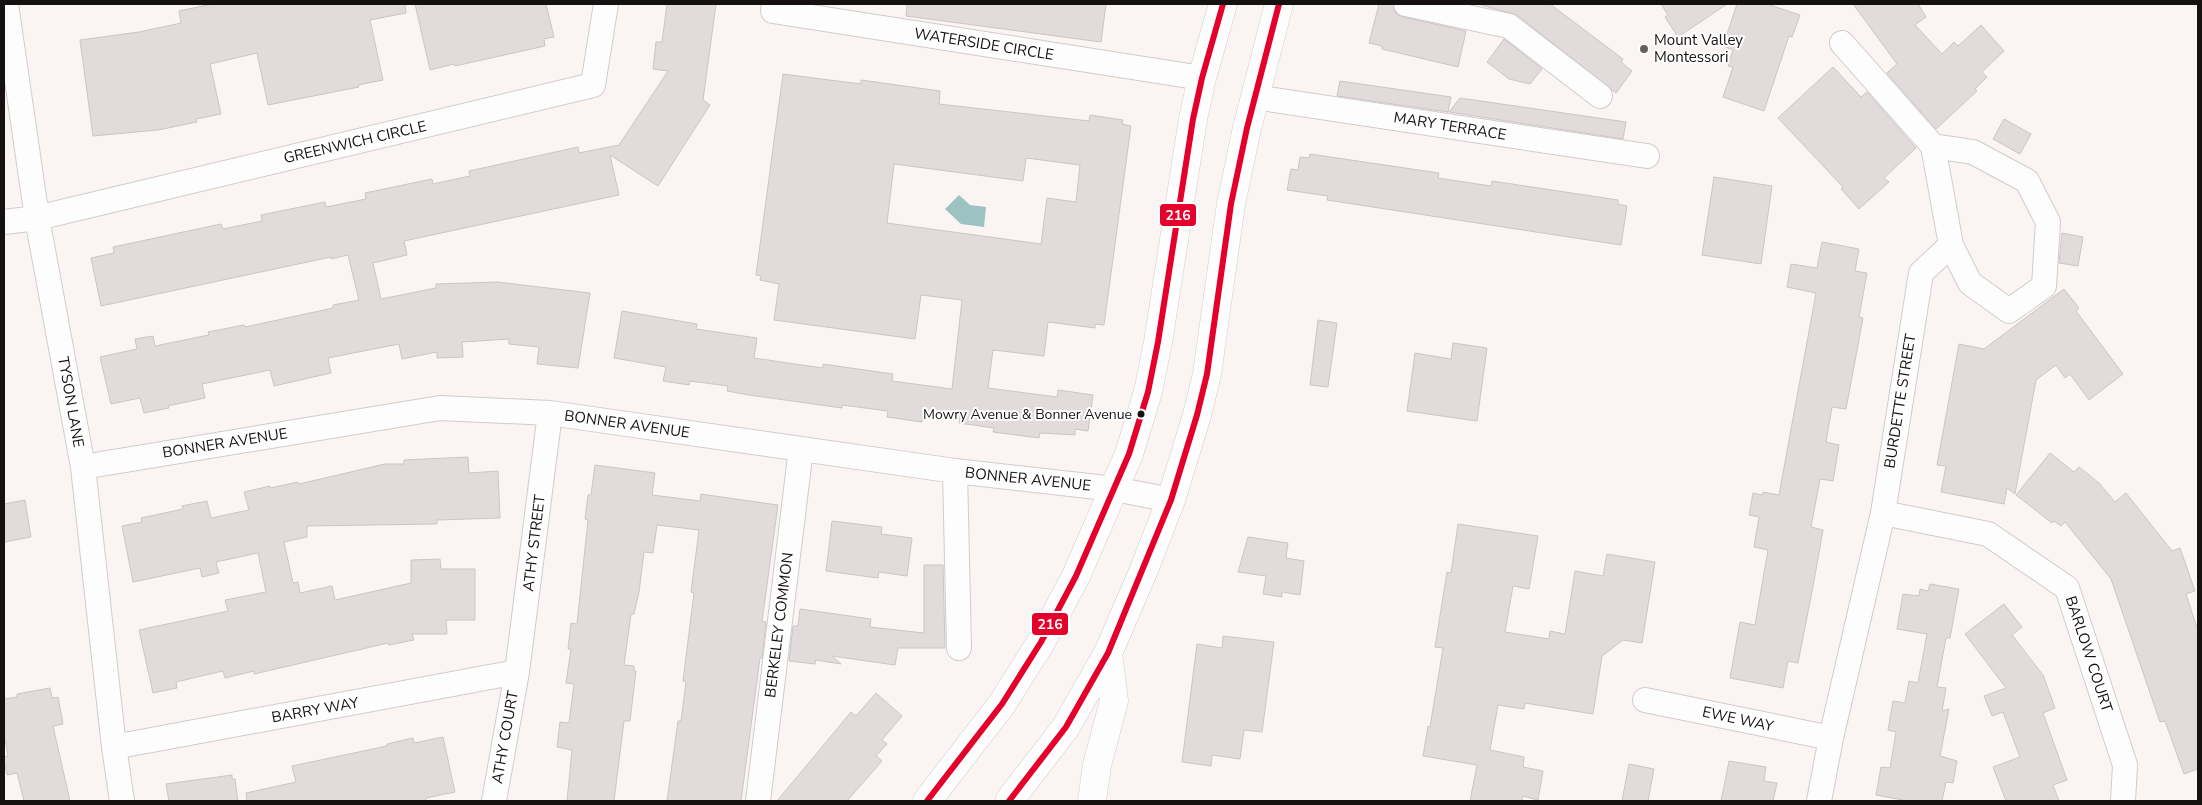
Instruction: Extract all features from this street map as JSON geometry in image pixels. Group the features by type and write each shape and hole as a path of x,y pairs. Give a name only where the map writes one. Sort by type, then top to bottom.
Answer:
{"main road":[{"path":"927,801 1002,704 1041,642 1076,576 1129,454 1150,384 1193,120 1202,78 1223,4"},
{"path":"1009,801 1066,727 1108,653 1143,572 1171,500 1197,415 1207,374 1230,204 1254,97 1280,4"},
{"path":"1092,801 1098,765 1114,701 1108,653"}],"street":[{"name":"TYSON LANE","path":"6,4 37,218 83,467 114,747 122,801"},
{"name":"GREENWICH CIRCLE","path":"37,218 593,85 606,4"},
{"name":"WATERSIDE CIRCLE","path":"774,4 773,11 1202,78"},
{"path":"1406,4 1509,26 1600,96"},
{"path":"1842,43 1933,146 1951,245 1970,283 2009,311 2044,286 2048,222 2027,182 1973,152 1933,146"},
{"name":"MARY TERRACE","path":"1254,97 1647,156"},
{"path":"4,222 37,218"},
{"name":"BURDETTE STREET","path":"1819,801 1831,738 1883,513 1921,273 1951,245"},
{"name":"BONNER AVENUE","path":"83,467 440,408 550,413 955,471 1115,489 1171,500"},
{"name":"ATHY STREET","path":"517,672 550,413"},
{"name":"BERKELEY COMMON","path":"758,801 801,449"},
{"path":"955,471 959,648"},
{"name":"BARLOW COURT","path":"1883,513 1988,534 2067,588 2125,765 2124,801"},
{"name":"BARRY WAY","path":"114,747 517,672"},
{"name":"ATHY COURT","path":"494,801 517,672"},
{"name":"EWE WAY","path":"1645,700 1831,738"}],"water":[{"path":"959,195 970,205 986,207 984,227 961,224 945,209"}],"building":[{"path":"212,4 405,4 406,13 370,20 383,80 358,85 359,87 268,105 257,53 210,64 221,114 196,119 197,122 158,130 93,136 80,40 139,32 181,23 179,11"},
{"path":"415,4 546,4 554,37 544,39 545,46 430,70"},
{"path":"667,4 716,4 703,100 710,105 658,186 610,155 619,195 404,241 407,255 373,263 381,299 436,288 436,284 497,282 590,293 578,368 537,364 539,347 509,344 509,339 462,342 463,357 437,358 437,352 402,359 399,344 328,358 331,373 274,386 270,370 202,384 205,398 168,406 169,408 144,413 140,398 111,404 100,357 137,349 135,339 153,336 155,346 209,335 208,332 244,325 245,327 333,308 333,305 359,300 348,255 101,306 91,258 114,253 113,247 221,224 223,229 262,221 261,215 325,202 326,207 366,199 365,193 432,179 433,184 470,176 469,171 578,147 579,153 619,145 668,71 653,69 656,42 662,42"},
{"path":"907,4 1106,4 1101,42 906,16"},
{"path":"1379,4 1393,4 1396,14 1403,17 1466,31 1458,67 1382,49 1382,46 1369,43"},
{"path":"1478,4 1550,4 1623,59 1621,62 1632,71 1616,93 1517,15"},
{"path":"1661,4 1727,4 1678,37 1665,17 1668,15"},
{"path":"1737,4 1767,4 1800,15 1792,37 1789,36 1764,111 1723,97 1733,67 1728,66 1733,50 1723,46"},
{"path":"1853,4 1918,4 1926,17 1915,25 1942,54 1954,42 1958,46 1981,25 2004,51 1982,72 1987,77 1975,89 1977,91 1936,129 1887,73 1897,64"},
{"path":"1504,39 1542,69 1530,84 1509,79 1487,62"},
{"path":"1833,67 1861,97 1867,92 1916,148 1884,178 1889,182 1859,209 1841,189 1843,187 1778,118"},
{"path":"783,74 861,84 861,80 940,91 939,104 1089,121 1090,115 1123,120 1122,124 1131,126 1104,325 1095,324 1095,328 1048,322 1044,356 993,350 988,388 1057,397 1058,390 1093,395 1088,431 1075,429 1075,435 1040,433 1039,438 993,432 994,428 959,423 960,417 923,412 922,422 887,417 888,411 842,405 842,408 749,395 727,391 728,386 690,381 689,385 663,381 666,367 614,358 622,311 697,324 696,329 757,338 754,358 823,368 823,364 893,374 892,381 952,389 962,300 921,295 915,339 774,320 779,284 760,280 761,276 756,275","holes":["1026,158 1080,165 1076,202 1047,198 1041,244 887,223 894,164 1023,181"]},
{"path":"1340,81 1451,97 1448,112 1337,96"},
{"path":"1460,98 1626,122 1623,139 1449,112"},
{"path":"2004,119 2031,134 2020,154 1993,139"},
{"path":"1310,154 1439,173 1438,178 1491,186 1492,181 1618,200 1618,204 1627,206 1621,245 1327,200 1328,196 1287,190 1291,169 1298,170 1300,157 1309,158"},
{"path":"1714,177 1772,186 1761,264 1702,255"},
{"path":"2062,233 2083,237 2078,266 2059,263"},
{"path":"1822,242 1859,249 1855,271 1867,273 1859,317 1863,318 1846,409 1832,407 1826,442 1839,445 1833,481 1820,479 1811,527 1823,530 1798,663 1788,661 1783,688 1730,678 1740,622 1755,625 1768,550 1754,547 1759,517 1749,515 1753,493 1763,495 1763,492 1779,495 1816,293 1787,287 1791,264 1817,268"},
{"path":"2064,289 2079,308 2076,311 2123,374 2089,400 2070,374 2065,378 2056,365 2036,380 2015,494 2007,488 2004,504 1941,492 1946,466 1937,465 1959,344 1984,349"},
{"path":"1318,320 1337,323 1328,387 1310,385"},
{"path":"1453,343 1487,348 1477,421 1407,411 1415,353 1451,359"},
{"path":"2050,453 2074,472 2079,467 2099,483 2115,502 2126,493 2172,551 2180,548 2195,591 2186,594 2198,631 2198,769 2184,774 2165,721 2160,722 2111,579 2065,522 2061,526 2054,521 2052,523 2016,495"},
{"path":"468,457 469,473 498,471 500,518 437,520 437,524 307,526 307,537 284,542 293,583 298,582 300,593 332,586 335,600 411,583 411,560 440,559 441,569 475,569 475,620 446,620 447,634 412,634 414,640 389,645 388,643 254,674 254,671 225,678 223,671 176,682 177,688 153,693 139,630 228,611 225,600 266,592 258,553 216,562 219,573 202,577 200,568 133,582 122,526 142,522 141,518 183,509 182,506 207,501 211,518 249,510 244,492 270,486 270,488 298,482 299,484 385,464 404,464 404,460"},
{"path":"595,465 655,473 652,495 700,501 701,494 778,505 762,621 766,622 762,658 760,658 741,801 667,801 678,721 681,721 686,682 683,681 694,593 691,592 699,530 657,525 653,553 644,552 639,592 634,614 631,614 624,665 634,666 634,671 636,671 630,721 624,721 614,801 567,801 572,750 557,747 560,722 569,723 574,684 566,683 571,649 568,649 571,623 577,624 588,520 585,519 588,495 591,495"},
{"path":"25,500 31,537 4,542 4,504"},
{"path":"832,521 882,527 881,534 912,538 907,576 879,572 878,578 826,571"},
{"path":"1458,524 1538,536 1529,589 1513,586 1505,632 1549,639 1550,631 1565,634 1575,571 1603,576 1607,554 1655,562 1642,643 1623,640 1602,656 1593,714 1525,703 1524,709 1498,705 1490,750 1524,757 1523,767 1543,771 1538,800 1523,796 1522,801 1470,801 1477,765 1423,756 1428,726 1430,727 1443,648 1435,647 1447,572 1451,573"},
{"path":"1248,537 1288,543 1286,558 1304,561 1300,595 1282,592 1282,597 1263,594 1266,576 1238,572"},
{"path":"924,565 943,565 945,648 898,648 895,665 832,656 841,664 816,660 815,664 789,661 793,626 798,626 800,609 871,619 870,627 924,633"},
{"path":"1930,584 1959,589 1950,638 1946,638 1937,687 1946,688 1942,711 1949,709 1940,756 1957,761 1953,783 1946,782 1942,801 1908,801 1876,795 1881,767 1890,768 1896,732 1888,730 1893,701 1905,703 1909,681 1918,683 1927,634 1897,629 1903,594 1919,596 1920,589 1928,591"},
{"path":"2004,604 2022,627 2012,635 2043,675 2055,708 2043,713 2067,780 2053,785 2059,801 2006,801 1993,767 2020,757 2003,712 1992,716 1984,696 2006,688 1965,634"},
{"path":"1223,636 1274,642 1262,732 1244,730 1240,759 1212,755 1211,766 1182,762 1197,644 1222,648"},
{"path":"50,688 52,698 58,697 63,724 53,726 70,801 24,801 17,773 7,775 4,761 4,757 8,756 4,733 4,699 17,697 17,694"},
{"path":"876,693 902,716 882,740 887,744 876,756 882,761 847,801 777,801 851,712 856,716"},
{"path":"443,737 455,792 426,798 426,801 247,801 246,793 296,782 292,766 387,746 387,744 413,738 414,743"},
{"path":"1729,761 1766,767 1764,781 1777,783 1773,801 1721,801"},
{"path":"1629,764 1654,769 1648,801 1622,801"},
{"path":"232,775 232,779 235,779 238,801 169,801 166,784"}],"transit line":[{"name":"216","path":"927,801 1002,704 1041,642 1076,576 1129,454 1148,392 1158,342 1193,119 1202,78 1223,4"},
{"name":"216","path":"1009,801 1066,727 1108,653 1171,500 1197,415 1207,374 1231,204 1247,128 1279,4"}],"place":[{"name":"Mount Valley Montessori","path":"1644,49"},
{"name":"Mowry Avenue & Bonner Avenue","path":"1141,414"}]}
